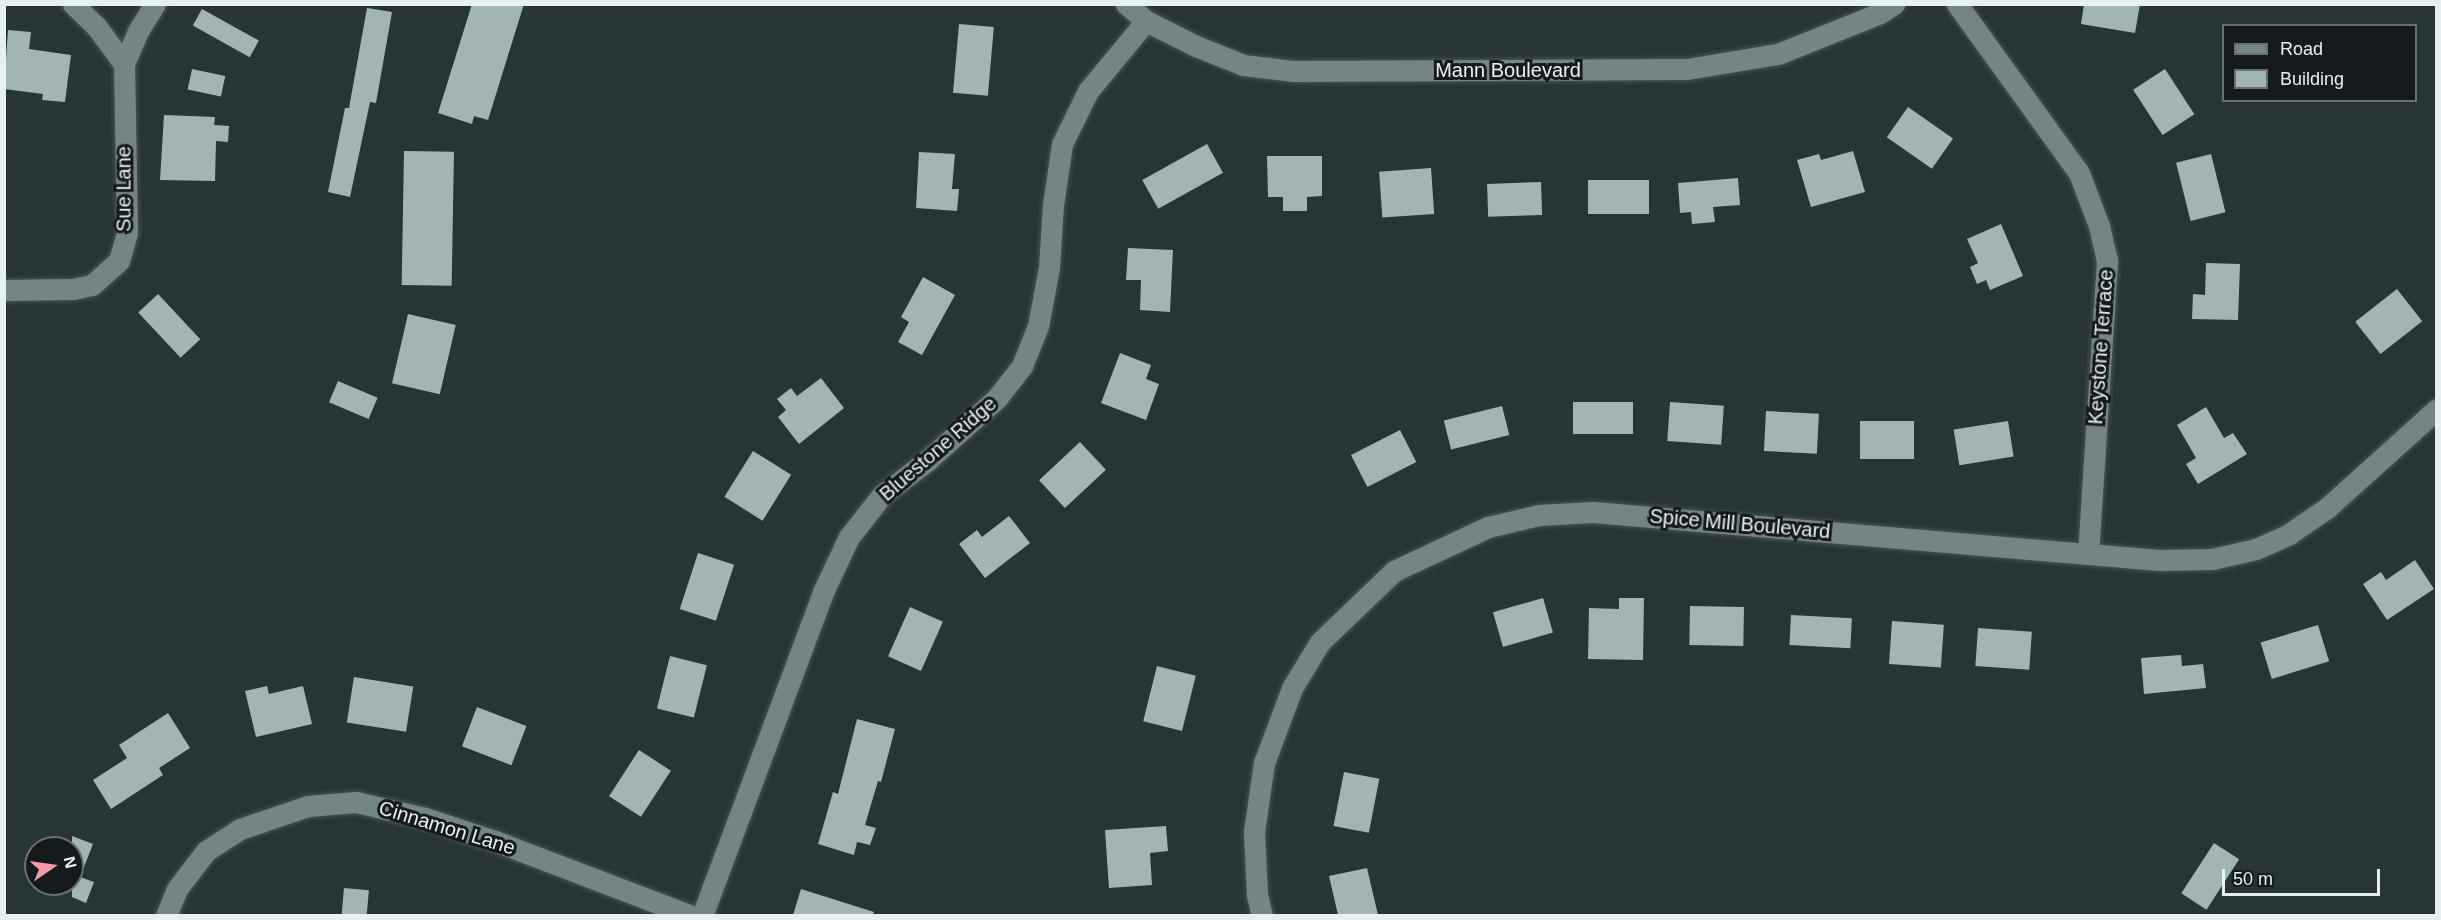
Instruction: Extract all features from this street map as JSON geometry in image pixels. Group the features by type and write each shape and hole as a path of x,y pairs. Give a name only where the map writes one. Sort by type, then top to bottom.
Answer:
{"street":[{"path":"73,4 96,26 124,64"},
{"path":"124,64 138,31 155,4"},
{"name":"Mann Boulevard","path":"1126,4 1146,21 1196,46 1242,65 1293,71 1687,69 1778,54 1880,14 1894,4"},
{"name":"Keystone Terrace","path":"1957,4 2079,173 2099,226 2107,261 2088,553"},
{"name":"Bluestone Ridge","path":"702,915 823,592 849,537 882,495 928,460 997,398 1022,366 1038,326 1049,268 1053,206 1062,144 1088,91 1146,21"},
{"name":"Sue Lane","path":"4,290 73,289 92,285 119,261 127,233 124,64"},
{"name":"Spice Mill Boulevard","path":"1262,915 1257,895 1256,820 1264,763 1292,688 1320,642 1394,571 1488,526 1539,515 1593,512 2172,560 2212,559 2256,549 2289,534 2327,508 2436,410"},
{"name":"Cinnamon Lane","path":"166,915 177,889 206,851 240,829 308,806 356,802 425,818 495,841 692,915"}],"building":[{"path":"472,4 524,4 488,120 474,116 472,124 438,113"},
{"path":"2084,4 2140,4 2135,33 2081,24"},
{"path":"367,8 392,12 376,103 370,102 350,197 328,192 345,108 349,108"},
{"path":"202,9 259,41 250,57 193,26"},
{"path":"959,24 994,27 988,96 953,93"},
{"path":"8,30 31,32 29,49 71,55 65,102 42,100 43,94 4,89"},
{"path":"192,69 225,76 221,97 188,90"},
{"path":"2165,69 2194,114 2163,135 2133,90"},
{"path":"1908,107 1953,139 1932,169 1887,137"},
{"path":"164,115 215,117 214,125 229,126 228,142 216,141 215,181 160,180"},
{"path":"1207,144 1223,173 1158,209 1142,180"},
{"path":"404,151 454,152 452,286 402,285"},
{"path":"1853,151 1865,192 1811,207 1797,160 1819,154 1821,160"},
{"path":"919,152 955,154 952,189 959,189 957,211 916,208"},
{"path":"2211,154 2226,212 2191,221 2176,163"},
{"path":"1267,156 1322,156 1322,196 1307,197 1307,211 1283,211 1283,197 1268,197"},
{"path":"1431,168 1434,214 1382,218 1379,172"},
{"path":"1738,178 1740,205 1713,207 1715,222 1692,224 1691,212 1680,213 1678,183"},
{"path":"1588,180 1649,180 1649,214 1588,214"},
{"path":"1541,182 1542,215 1488,217 1487,184"},
{"path":"2001,224 2023,276 1990,290 1986,280 1977,284 1970,267 1978,263 1967,239"},
{"path":"1128,248 1173,250 1170,312 1140,310 1141,280 1126,280"},
{"path":"2206,263 2240,264 2238,320 2192,319 2193,294 2205,295"},
{"path":"923,277 955,295 922,355 898,342 909,322 901,317"},
{"path":"2397,289 2422,321 2380,354 2355,322"},
{"path":"158,294 200,339 181,358 138,312"},
{"path":"408,314 456,325 440,394 392,383"},
{"path":"1120,353 1151,365 1146,379 1159,384 1146,420 1101,403"},
{"path":"821,378 844,408 799,444 778,417 786,410 777,399 791,388 797,396"},
{"path":"338,381 378,398 369,419 329,402"},
{"path":"1573,402 1633,402 1633,434 1573,434"},
{"path":"1670,402 1724,406 1721,445 1667,441"},
{"path":"1502,406 1509,435 1451,450 1444,421"},
{"path":"2206,407 2224,438 2233,433 2247,454 2198,484 2186,464 2196,458 2177,425"},
{"path":"1766,411 1819,414 1817,454 1764,451"},
{"path":"1860,421 1914,421 1914,459 1860,459"},
{"path":"2008,421 2014,457 1959,465 1954,430"},
{"path":"1400,430 1416,462 1367,487 1351,455"},
{"path":"1080,442 1106,470 1065,508 1039,480"},
{"path":"753,451 791,475 763,521 724,497"},
{"path":"1009,516 1030,543 985,578 959,544 977,530 982,537"},
{"path":"698,553 734,565 716,621 680,609"},
{"path":"2415,560 2434,589 2387,620 2363,584 2381,572 2386,580"},
{"path":"1543,598 1553,633 1503,647 1493,612"},
{"path":"1619,598 1644,598 1643,660 1588,659 1589,608 1619,609"},
{"path":"1690,606 1744,607 1743,646 1689,645"},
{"path":"910,607 943,622 921,671 888,656"},
{"path":"1791,615 1852,618 1850,648 1789,645"},
{"path":"1892,621 1944,625 1941,668 1889,664"},
{"path":"2318,625 2329,661 2272,679 2261,643"},
{"path":"1978,628 2032,632 2029,670 1975,666"},
{"path":"2181,655 2182,666 2203,664 2206,688 2144,694 2141,658"},
{"path":"670,656 707,665 694,718 657,708"},
{"path":"1157,666 1196,676 1182,731 1143,721"},
{"path":"354,677 413,686 406,732 347,722"},
{"path":"267,686 269,694 303,686 312,724 256,737 245,691"},
{"path":"477,707 526,726 511,765 462,746"},
{"path":"168,713 190,748 159,768 163,775 111,809 93,780 127,758 119,745"},
{"path":"857,719 895,729 881,782 878,781 865,825 876,828 870,845 857,842 854,855 818,844 833,792 838,794"},
{"path":"639,750 671,771 641,817 609,796"},
{"path":"1344,772 1379,779 1369,833 1334,826"},
{"path":"1166,826 1168,851 1150,853 1152,885 1109,888 1105,830"},
{"path":"84,841 93,844 84,867"},
{"path":"2214,843 2239,859 2206,910 2181,893"},
{"path":"1367,868 1378,915 1338,915 1329,876"},
{"path":"84,878 94,882 86,903 72,897 84,896"},
{"path":"344,888 369,890 367,916 342,915"},
{"path":"801,889 874,912 873,915 793,915"}]}
